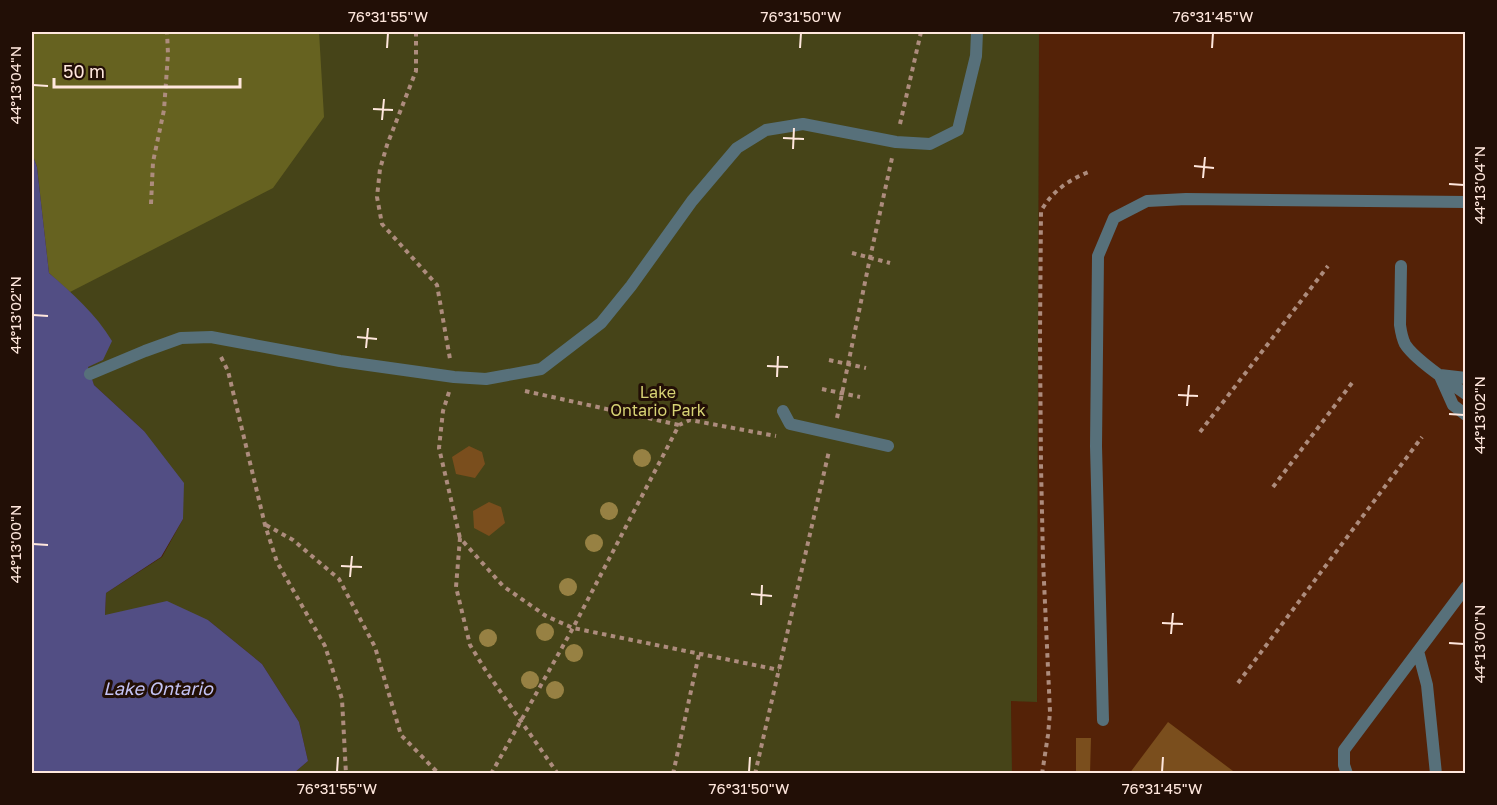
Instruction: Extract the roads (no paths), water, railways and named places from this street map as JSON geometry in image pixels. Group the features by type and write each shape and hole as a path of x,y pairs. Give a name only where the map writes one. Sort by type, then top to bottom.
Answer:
{"lane":[{"path":"90,374 181,338 211,337 340,361 454,377 486,379 541,369 601,323 692,201 737,148 766,130 803,124 896,142 930,144 958,130 975,56 977,32"},
{"path":"1102,720 1096,446 1098,256 1114,219 1147,201 1466,202"},
{"path":"1401,266 1400,325 1406,345 1466,394"},
{"path":"1440,375 1466,378"},
{"path":"1440,375 1453,405 1466,415"},
{"path":"783,411 790,424 888,446"},
{"path":"1347,774 1344,765 1344,750 1466,587"},
{"path":"1418,651 1427,685 1436,774"}],"water":[{"name":"Lake Ontario","path":"32,153 37,167 49,273 91,313 112,341 103,360 88,367 94,385 144,431 184,483 183,519 161,557 106,593 105,615 167,601 208,620 262,664 299,722 308,761 294,773 32,773"}],"park label":[{"name":"Lake Ontario Park","path":"658,401"}]}
